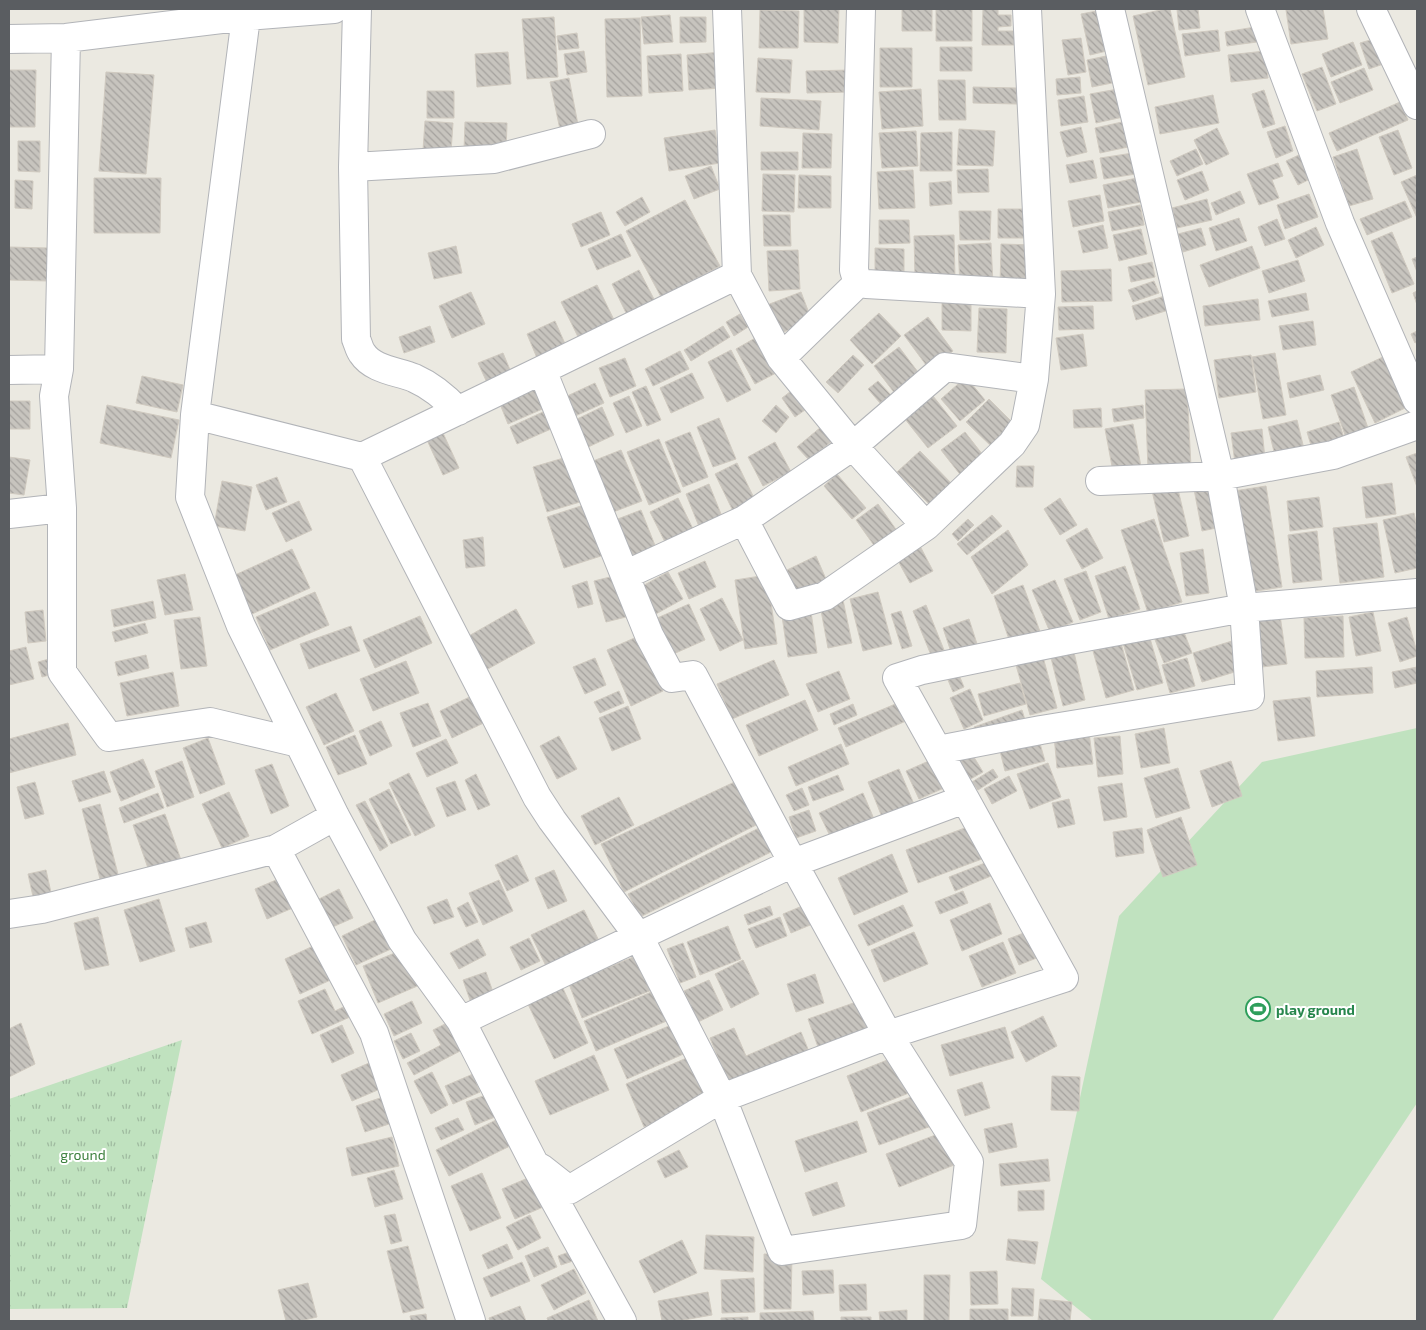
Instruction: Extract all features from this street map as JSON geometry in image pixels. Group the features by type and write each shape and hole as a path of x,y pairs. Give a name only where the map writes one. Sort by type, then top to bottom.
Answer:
{"street":[{"path":"9,39 66,38 112,21 246,12 334,9"},
{"path":"358,9 353,167 356,339 361,353 370,362 414,378 433,388 458,411"},
{"path":"727,9 737,275 781,358 853,446 926,526"},
{"path":"861,9 854,270 859,282 866,284 1041,294"},
{"path":"744,520 790,606 825,596 926,526 1012,444 1025,425 1034,379 1041,294 1027,9"},
{"path":"938,750 1041,730 1250,696 1244,608 1220,476 1110,9"},
{"path":"1260,9 1340,224 1417,400"},
{"path":"1371,9 1417,105"},
{"path":"246,12 195,415 190,496 242,626 335,816 402,940 461,1021 534,1163 622,1321"},
{"path":"66,38 59,369 54,396 62,508 62,672 109,737 210,722 299,743"},
{"path":"353,167 503,158 591,134"},
{"path":"195,415 362,457 737,275"},
{"path":"781,358 859,282"},
{"path":"625,576 744,520 853,446 945,367 1034,379"},
{"path":"9,370 59,369"},
{"path":"362,457 537,797 552,820 639,936 722,1098 782,1251 962,1225 969,1162 888,1035 793,863 693,675 672,678 649,635 542,370"},
{"path":"1100,481 1220,476 1333,455 1417,425"},
{"path":"9,514 62,508"},
{"path":"534,1163 569,1190 722,1098 888,1035 1064,978 897,678 922,670 1069,640 1244,608 1417,593"},
{"path":"461,1021 793,863 965,799"},
{"path":"9,914 42,909 276,849 335,816"},
{"path":"276,849 374,1033 471,1321"}],"green space":[{"name":"play ground","path":"1417,728 1417,1103 1272,1321 1093,1321 1041,1279 1119,916 1262,762"},
{"name":"ground","path":"182,1040 127,1308 9,1309 9,1099"}],"building":[{"path":"804,9 839,9 838,43 804,42"},
{"path":"902,9 932,9 932,31 902,31"},
{"path":"936,9 972,9 972,41 936,41"},
{"path":"983,9 998,9 998,15 1011,15 1011,26 998,27 998,31 1016,31 1017,45 982,45"},
{"path":"1170,9 1185,77 1148,85 1133,16"},
{"path":"1177,9 1198,9 1200,28 1179,30"},
{"path":"1323,9 1328,39 1291,44 1286,10"},
{"path":"760,10 799,11 798,48 759,48"},
{"path":"1102,10 1111,50 1090,55 1081,14"},
{"path":"670,15 673,42 644,44 641,17"},
{"path":"554,17 558,77 527,79 522,19"},
{"path":"680,17 706,17 706,42 680,43"},
{"path":"640,18 642,96 607,97 605,19"},
{"path":"1255,27 1257,42 1227,46 1225,32"},
{"path":"1218,30 1220,51 1185,56 1182,34"},
{"path":"577,33 579,48 559,50 557,36"},
{"path":"1384,36 1392,61 1369,69 1360,43"},
{"path":"1081,38 1086,72 1068,75 1062,40"},
{"path":"1353,42 1362,65 1331,77 1322,54"},
{"path":"940,47 972,47 972,71 940,71"},
{"path":"880,48 912,48 912,87 880,87"},
{"path":"584,51 587,72 567,75 564,54"},
{"path":"1265,51 1268,78 1231,82 1228,55"},
{"path":"508,52 511,84 477,87 475,54"},
{"path":"722,52 723,88 689,90 687,55"},
{"path":"681,54 683,91 649,93 647,56"},
{"path":"1111,55 1117,82 1092,87 1087,60"},
{"path":"758,58 792,60 790,93 756,92"},
{"path":"1322,67 1336,104 1317,111 1302,74"},
{"path":"1364,68 1373,90 1340,103 1331,82"},
{"path":"9,70 36,70 35,127 9,127"},
{"path":"851,70 851,92 807,93 806,71"},
{"path":"106,72 154,75 146,174 99,171"},
{"path":"1080,77 1081,93 1057,95 1056,79"},
{"path":"569,78 580,135 562,139 550,82"},
{"path":"938,80 965,80 966,120 939,120"},
{"path":"973,87 1017,88 1017,104 973,103"},
{"path":"921,89 923,126 882,129 879,92"},
{"path":"1118,89 1123,117 1096,123 1090,94"},
{"path":"1264,90 1275,124 1263,128 1252,94"},
{"path":"427,91 454,91 454,118 427,118"},
{"path":"1213,95 1219,123 1160,134 1155,107"},
{"path":"1084,96 1088,122 1061,126 1058,100"},
{"path":"761,98 821,101 819,130 760,126"},
{"path":"1400,102 1408,120 1337,151 1329,133"},
{"path":"425,121 453,123 451,152 423,150"},
{"path":"465,122 507,123 506,152 464,151"},
{"path":"1122,122 1128,147 1100,153 1095,128"},
{"path":"1285,126 1293,151 1276,158 1267,132"},
{"path":"1081,127 1087,152 1067,157 1060,132"},
{"path":"1217,128 1229,154 1206,165 1194,140"},
{"path":"959,129 995,131 993,166 957,165"},
{"path":"715,130 720,163 669,171 664,138"},
{"path":"1398,130 1412,168 1394,175 1379,137"},
{"path":"916,131 918,166 882,168 879,133"},
{"path":"952,132 952,171 920,171 921,133"},
{"path":"803,133 832,134 831,168 802,168"},
{"path":"18,141 40,141 40,172 18,171"},
{"path":"1196,149 1203,164 1177,176 1170,161"},
{"path":"1357,149 1373,199 1349,206 1333,157"},
{"path":"761,152 798,152 798,170 761,170"},
{"path":"1133,153 1136,174 1104,179 1100,158"},
{"path":"1301,154 1312,178 1298,185 1286,161"},
{"path":"1093,160 1097,178 1070,183 1066,165"},
{"path":"1278,163 1283,176 1272,180 1279,198 1259,205 1247,174"},
{"path":"711,166 720,189 694,199 685,176"},
{"path":"988,169 989,192 958,193 957,170"},
{"path":"913,170 915,208 879,209 877,172"},
{"path":"1202,171 1209,190 1185,200 1177,180"},
{"path":"763,174 795,175 794,212 762,211"},
{"path":"799,175 831,176 831,208 798,208"},
{"path":"1417,175 1417,218 1401,182"},
{"path":"94,178 161,178 160,233 94,233"},
{"path":"1137,178 1141,202 1108,208 1103,185"},
{"path":"15,180 33,181 32,209 15,208"},
{"path":"951,181 952,204 930,206 929,183"},
{"path":"1240,191 1245,203 1216,215 1211,203"},
{"path":"1309,194 1318,217 1285,229 1277,205"},
{"path":"1100,195 1104,221 1073,227 1068,201"},
{"path":"642,197 650,212 625,226 616,212"},
{"path":"1207,199 1212,220 1177,228 1172,208"},
{"path":"685,200 720,266 661,297 626,231"},
{"path":"1405,201 1412,217 1367,235 1360,219"},
{"path":"1140,205 1144,225 1112,231 1108,212"},
{"path":"998,209 1026,209 1026,238 998,238"},
{"path":"959,211 991,211 990,240 960,240"},
{"path":"601,212 610,235 581,247 572,224"},
{"path":"763,215 790,215 791,246 764,246"},
{"path":"1239,218 1247,241 1216,251 1209,228"},
{"path":"1277,219 1285,239 1265,246 1258,227"},
{"path":"879,220 909,220 910,243 879,244"},
{"path":"1103,225 1108,248 1083,253 1078,231"},
{"path":"1316,227 1324,245 1296,258 1288,240"},
{"path":"1201,228 1206,245 1183,252 1178,234"},
{"path":"1141,229 1147,254 1119,261 1113,235"},
{"path":"1392,232 1414,284 1392,293 1371,241"},
{"path":"621,234 631,256 597,270 588,249"},
{"path":"954,235 955,277 915,278 914,236"},
{"path":"991,243 993,284 960,286 958,245"},
{"path":"1001,244 1035,245 1034,287 1000,287"},
{"path":"456,246 462,273 434,279 428,253"},
{"path":"1252,246 1260,268 1209,287 1200,265"},
{"path":"9,247 48,248 48,281 9,280"},
{"path":"875,248 904,249 904,284 875,284"},
{"path":"798,250 800,289 769,291 767,251"},
{"path":"1417,257 1417,272 1412,259"},
{"path":"1298,260 1305,281 1269,293 1262,271"},
{"path":"1152,262 1155,277 1131,282 1128,267"},
{"path":"1111,269 1112,301 1062,302 1061,271"},
{"path":"639,270 656,303 628,317 612,284"},
{"path":"1154,281 1159,293 1133,302 1128,290"},
{"path":"597,285 618,328 582,345 561,302"},
{"path":"1417,291 1417,305 1413,293"},
{"path":"471,292 485,324 452,338 439,306"},
{"path":"801,292 812,321 778,334 767,305"},
{"path":"1306,293 1309,310 1272,317 1268,301"},
{"path":"1168,295 1172,309 1136,320 1132,306"},
{"path":"1258,299 1260,320 1205,326 1203,306"},
{"path":"942,302 971,302 971,331 942,330"},
{"path":"1093,306 1094,329 1059,330 1058,307"},
{"path":"979,308 1007,309 1006,353 977,352"},
{"path":"879,313 901,336 872,364 850,340"},
{"path":"740,314 748,327 734,336 726,322"},
{"path":"928,317 953,351 929,369 904,335"},
{"path":"555,321 566,346 537,358 527,334"},
{"path":"1313,321 1316,345 1283,350 1279,326"},
{"path":"430,326 435,342 404,353 399,337"},
{"path":"723,326 730,337 691,361 684,350"},
{"path":"1417,331 1417,342 1415,343 1411,334"},
{"path":"1083,334 1087,366 1061,370 1056,338"},
{"path":"757,337 776,373 755,384 736,349"},
{"path":"899,347 921,376 896,395 874,366"},
{"path":"731,350 751,390 727,402 708,362"},
{"path":"680,351 689,369 653,386 645,369"},
{"path":"503,353 513,377 489,387 478,363"},
{"path":"1275,353 1286,415 1263,419 1252,357"},
{"path":"853,355 864,365 838,393 826,382"},
{"path":"1251,355 1256,392 1219,398 1214,360"},
{"path":"1385,356 1409,406 1375,423 1351,372"},
{"path":"625,358 636,386 610,397 599,368"},
{"path":"692,373 704,398 671,413 660,388"},
{"path":"1320,375 1324,390 1290,398 1287,383"},
{"path":"142,376 183,385 177,412 136,403"},
{"path":"966,377 985,400 960,421 941,399"},
{"path":"878,381 891,395 880,403 868,389"},
{"path":"595,383 604,403 573,417 563,398"},
{"path":"799,385 812,405 795,417 782,398"},
{"path":"646,386 661,420 647,426 632,392"},
{"path":"538,387 547,407 508,424 500,404"},
{"path":"1354,387 1369,431 1346,438 1331,395"},
{"path":"1187,389 1191,467 1148,469 1145,390"},
{"path":"929,391 957,426 928,448 901,414"},
{"path":"629,396 642,426 626,433 613,403"},
{"path":"989,399 1014,424 992,447 966,422"},
{"path":"9,401 30,401 30,429 9,429"},
{"path":"107,405 179,420 171,458 100,443"},
{"path":"776,405 789,417 776,433 762,421"},
{"path":"1143,405 1144,418 1114,422 1112,409"},
{"path":"602,407 614,435 586,448 573,421"},
{"path":"1101,408 1102,427 1074,428 1073,410"},
{"path":"543,412 551,429 517,444 510,427"},
{"path":"719,418 736,459 713,467 697,427"},
{"path":"1297,420 1304,449 1275,456 1268,427"},
{"path":"1339,422 1345,441 1313,452 1307,432"},
{"path":"1133,424 1142,472 1114,477 1105,429"},
{"path":"821,427 832,441 809,460 797,447"},
{"path":"1262,429 1265,459 1235,463 1231,433"},
{"path":"690,432 708,477 683,487 665,442"},
{"path":"965,432 986,459 962,477 941,450"},
{"path":"443,433 459,468 443,475 427,440"},
{"path":"659,439 681,492 649,505 627,452"},
{"path":"775,442 791,472 763,486 748,457"},
{"path":"621,450 642,501 608,514 588,463"},
{"path":"920,451 953,485 931,506 897,472"},
{"path":"1417,453 1417,487 1406,457"},
{"path":"9,457 30,460 24,495 9,493"},
{"path":"567,457 580,502 547,512 533,467"},
{"path":"737,463 755,500 733,511 715,474"},
{"path":"1017,466 1034,466 1033,487 1016,487"},
{"path":"837,474 866,508 852,519 824,486"},
{"path":"277,477 287,502 266,510 256,485"},
{"path":"1212,480 1221,527 1202,531 1193,484"},
{"path":"222,481 252,487 245,531 214,526"},
{"path":"1392,483 1396,514 1366,518 1362,487"},
{"path":"709,484 723,519 700,529 686,494"},
{"path":"1177,485 1189,536 1164,542 1152,491"},
{"path":"1266,486 1282,587 1250,592 1234,491"},
{"path":"1319,497 1323,527 1290,531 1287,501"},
{"path":"678,498 694,531 666,544 650,512"},
{"path":"1060,498 1077,525 1060,535 1044,509"},
{"path":"299,501 312,530 286,542 272,513"},
{"path":"587,504 604,555 564,568 547,517"},
{"path":"878,504 900,535 878,551 856,520"},
{"path":"641,510 658,553 627,565 610,522"},
{"path":"1414,513 1417,528 1417,568 1395,573 1383,520"},
{"path":"992,515 1002,526 967,555 957,544"},
{"path":"968,519 974,525 958,541 952,534"},
{"path":"1154,519 1182,602 1148,613 1121,530"},
{"path":"1377,523 1384,577 1340,583 1333,528"},
{"path":"1087,528 1103,558 1082,569 1066,540"},
{"path":"1008,530 1028,565 992,594 971,557"},
{"path":"1317,531 1322,580 1293,583 1288,535"},
{"path":"483,537 485,566 466,568 463,540"},
{"path":"919,544 933,571 910,583 896,557"},
{"path":"292,549 310,588 252,614 235,575"},
{"path":"1203,549 1209,593 1186,596 1180,553"},
{"path":"816,556 829,586 798,600 787,570"},
{"path":"705,561 716,587 689,599 678,573"},
{"path":"1125,566 1140,609 1109,619 1095,576"},
{"path":"1086,571 1101,612 1080,620 1064,579"},
{"path":"668,572 683,599 654,615 639,588"},
{"path":"185,574 193,610 165,615 157,580"},
{"path":"767,575 777,644 745,649 735,580"},
{"path":"614,576 626,617 606,622 594,581"},
{"path":"1055,580 1073,622 1050,632 1032,590"},
{"path":"587,581 593,604 578,608 572,586"},
{"path":"1023,585 1042,637 1012,648 994,596"},
{"path":"315,592 329,625 270,650 256,617"},
{"path":"878,592 892,644 863,651 850,599"},
{"path":"722,598 743,640 720,651 700,609"},
{"path":"843,600 852,643 828,648 820,605"},
{"path":"153,601 156,618 114,627 111,610"},
{"path":"689,604 705,640 671,655 655,619"},
{"path":"926,605 944,650 931,655 913,611"},
{"path":"516,609 535,643 486,670 467,637"},
{"path":"43,610 46,641 28,643 25,612"},
{"path":"901,611 912,646 902,649 891,614"},
{"path":"811,612 817,653 788,657 782,616"},
{"path":"1373,612 1381,651 1356,656 1349,617"},
{"path":"1280,615 1287,664 1262,667 1255,618"},
{"path":"420,616 432,643 375,668 363,640"},
{"path":"1343,616 1344,657 1305,658 1304,618"},
{"path":"200,617 207,666 181,669 174,620"},
{"path":"1407,617 1417,656 1400,662 1388,623"},
{"path":"969,619 978,647 952,655 943,628"},
{"path":"145,623 148,633 115,642 112,632"},
{"path":"351,626 360,651 309,669 300,644"},
{"path":"1182,627 1192,653 1164,663 1154,637"},
{"path":"1149,635 1163,683 1137,690 1123,643"},
{"path":"639,636 663,691 631,706 607,650"},
{"path":"1232,641 1241,670 1202,682 1193,653"},
{"path":"1121,643 1134,690 1106,698 1093,651"},
{"path":"26,647 34,679 9,685 9,651"},
{"path":"1073,648 1085,700 1063,706 1050,654"},
{"path":"146,655 149,668 118,676 115,662"},
{"path":"1043,657 1057,708 1030,715 1016,665"},
{"path":"595,658 606,685 585,694 573,667"},
{"path":"1187,658 1195,686 1170,693 1162,665"},
{"path":"49,659 53,674 42,677 38,662"},
{"path":"774,660 789,695 732,719 717,684"},
{"path":"406,661 419,693 373,711 360,679"},
{"path":"1372,667 1373,693 1317,697 1316,671"},
{"path":"1417,667 1417,683 1395,688 1392,672"},
{"path":"839,671 850,699 818,712 806,684"},
{"path":"173,672 179,706 127,716 120,683"},
{"path":"959,675 964,687 953,692 948,680"},
{"path":"1020,683 1026,704 984,716 978,694"},
{"path":"970,689 983,720 964,729 950,698"},
{"path":"619,691 624,703 600,713 594,702"},
{"path":"336,693 354,731 324,745 306,707"},
{"path":"478,693 490,720 452,738 440,711"},
{"path":"1310,697 1315,736 1278,741 1273,701"},
{"path":"805,700 818,730 759,756 746,725"},
{"path":"905,700 913,718 846,747 838,728"},
{"path":"428,703 441,736 413,747 400,713"},
{"path":"853,704 857,715 834,725 830,714"},
{"path":"628,706 641,739 612,751 599,718"},
{"path":"1022,710 1026,723 978,739 974,727"},
{"path":"381,721 392,746 370,756 359,731"},
{"path":"68,723 76,755 9,773 9,739"},
{"path":"1164,728 1170,763 1141,768 1135,734"},
{"path":"1089,732 1093,764 1057,768 1054,736"},
{"path":"1037,733 1045,761 1005,771 998,743"},
{"path":"355,735 367,764 338,775 326,747"},
{"path":"559,736 577,769 557,779 540,746"},
{"path":"1120,736 1123,774 1098,777 1094,738"},
{"path":"208,738 225,784 200,794 183,748"},
{"path":"446,739 458,763 427,777 416,753"},
{"path":"841,744 849,764 796,786 788,767"},
{"path":"969,749 983,772 967,781 953,759"},
{"path":"143,759 155,787 121,801 110,772"},
{"path":"931,760 944,788 919,799 906,771"},
{"path":"182,761 194,797 167,807 155,771"},
{"path":"1231,761 1242,796 1212,807 1200,771"},
{"path":"1048,763 1061,797 1030,809 1017,774"},
{"path":"272,764 289,806 271,814 255,770"},
{"path":"1178,768 1190,808 1156,818 1144,778"},
{"path":"899,769 914,804 882,817 868,782"},
{"path":"993,769 998,777 978,790 972,782"},
{"path":"104,771 111,792 79,802 72,781"},
{"path":"409,773 435,826 415,836 389,783"},
{"path":"476,774 490,805 478,810 465,780"},
{"path":"838,775 844,790 813,801 808,787"},
{"path":"1009,776 1017,791 992,804 984,789"},
{"path":"741,779 762,822 624,892 601,844"},
{"path":"455,781 466,810 447,817 436,788"},
{"path":"35,782 44,814 25,819 17,787"},
{"path":"1122,783 1127,817 1104,821 1098,787"},
{"path":"802,788 809,805 794,811 786,795"},
{"path":"389,789 411,835 391,844 369,799"},
{"path":"229,792 249,836 222,848 202,804"},
{"path":"158,793 164,808 124,823 119,808"},
{"path":"863,793 874,819 831,838 819,813"},
{"path":"619,797 634,825 595,845 581,816"},
{"path":"1069,799 1075,824 1058,828 1052,803"},
{"path":"365,801 388,846 380,851 356,805"},
{"path":"100,804 119,878 101,883 82,809"},
{"path":"809,810 816,831 796,838 789,817"},
{"path":"165,814 181,860 149,871 133,825"},
{"path":"1181,817 1197,865 1163,877 1147,830"},
{"path":"763,826 775,850 640,917 628,894"},
{"path":"970,826 982,859 918,883 906,850"},
{"path":"1142,828 1144,853 1116,857 1113,832"},
{"path":"892,854 908,892 854,915 838,878"},
{"path":"517,855 529,881 507,891 495,865"},
{"path":"985,863 991,876 955,891 949,877"},
{"path":"46,870 52,897 34,901 28,874"},
{"path":"554,870 567,901 548,909 535,878"},
{"path":"283,877 295,907 267,919 255,889"},
{"path":"499,880 513,911 483,925 469,893"},
{"path":"339,889 353,918 328,929 315,901"},
{"path":"963,891 968,903 940,914 935,902"},
{"path":"159,899 175,951 140,962 124,910"},
{"path":"447,899 454,917 434,924 427,907"},
{"path":"468,902 478,922 466,927 457,908"},
{"path":"990,903 1002,934 962,951 950,920"},
{"path":"807,904 815,923 791,933 783,914"},
{"path":"903,905 913,926 868,946 858,925"},
{"path":"770,906 773,915 748,925 744,915"},
{"path":"584,910 600,943 547,968 531,935"},
{"path":"98,917 109,965 85,970 74,923"},
{"path":"780,917 787,936 756,948 748,929"},
{"path":"377,919 391,949 356,965 342,936"},
{"path":"206,922 212,942 190,948 185,928"},
{"path":"728,926 741,959 700,975 687,942"},
{"path":"1029,931 1039,957 1019,965 1008,939"},
{"path":"914,932 928,964 884,982 871,950"},
{"path":"529,938 540,961 521,970 510,947"},
{"path":"478,939 486,955 459,969 450,953"},
{"path":"322,942 337,977 300,994 285,959"},
{"path":"1003,942 1016,973 982,987 969,956"},
{"path":"683,943 696,977 680,983 667,949"},
{"path":"407,948 422,984 378,1003 363,966"},
{"path":"638,955 652,990 582,1018 569,984"},
{"path":"743,960 759,994 731,1008 715,974"},
{"path":"486,972 494,995 471,1003 463,980"},
{"path":"815,974 824,1003 796,1012 787,984"},
{"path":"709,980 723,1010 698,1022 684,991"},
{"path":"561,984 588,1043 554,1059 526,1000"},
{"path":"325,989 335,1011 356,1001 361,1012 312,1034 298,1001"},
{"path":"656,990 669,1020 596,1051 584,1021"},
{"path":"412,1001 422,1023 394,1036 384,1014"},
{"path":"859,1001 869,1029 818,1047 808,1019"},
{"path":"1043,1016 1057,1046 1026,1062 1011,1032"},
{"path":"21,1023 35,1064 9,1077 9,1029"},
{"path":"447,1023 462,1050 414,1075 407,1063 441,1045 433,1030"},
{"path":"676,1023 688,1052 627,1079 614,1049"},
{"path":"342,1025 354,1053 332,1063 320,1035"},
{"path":"1005,1027 1014,1058 950,1076 941,1045"},
{"path":"734,1028 746,1056 801,1032 810,1054 730,1088 710,1038"},
{"path":"411,1033 420,1051 403,1059 394,1041"},
{"path":"905,1053 919,1089 861,1112 847,1076"},
{"path":"594,1055 609,1090 550,1115 535,1081"},
{"path":"689,1057 707,1099 644,1127 626,1084"},
{"path":"369,1063 380,1089 352,1101 341,1075"},
{"path":"432,1072 448,1105 431,1114 414,1081"},
{"path":"473,1074 480,1092 453,1104 445,1086"},
{"path":"1052,1076 1080,1077 1079,1111 1051,1110"},
{"path":"982,1082 990,1108 965,1116 957,1090"},
{"path":"925,1092 937,1124 879,1145 867,1113"},
{"path":"389,1095 398,1121 365,1132 356,1106"},
{"path":"486,1095 495,1117 475,1125 466,1102"},
{"path":"458,1118 464,1130 441,1140 435,1128"},
{"path":"498,1119 512,1145 449,1176 436,1150"},
{"path":"857,1121 867,1152 805,1172 795,1141"},
{"path":"1012,1123 1017,1147 989,1153 984,1129"},
{"path":"951,1129 964,1161 899,1187 886,1154"},
{"path":"392,1137 399,1166 352,1176 346,1148"},
{"path":"679,1150 688,1167 665,1178 657,1161"},
{"path":"1048,1159 1050,1181 1001,1186 999,1164"},
{"path":"394,1170 403,1199 375,1207 367,1178"},
{"path":"482,1173 501,1218 470,1231 451,1186"},
{"path":"535,1175 548,1205 515,1219 502,1189"},
{"path":"837,1182 845,1206 813,1216 805,1193"},
{"path":"1044,1190 1044,1210 1018,1211 1018,1191"},
{"path":"395,1214 402,1241 391,1244 384,1216"},
{"path":"530,1215 541,1238 518,1250 506,1227"},
{"path":"706,1235 754,1237 753,1272 704,1269"},
{"path":"1008,1239 1038,1242 1035,1264 1006,1260"},
{"path":"682,1240 697,1273 654,1293 639,1261"},
{"path":"507,1244 513,1258 488,1269 482,1255"},
{"path":"408,1246 424,1308 403,1313 387,1251"},
{"path":"548,1247 557,1267 534,1277 525,1256"},
{"path":"572,1251 576,1260 561,1265 558,1256"},
{"path":"764,1254 792,1254 791,1309 764,1309"},
{"path":"522,1262 530,1281 491,1297 483,1278"},
{"path":"574,1269 586,1293 554,1310 541,1285"},
{"path":"833,1270 834,1293 803,1295 802,1271"},
{"path":"997,1271 998,1304 971,1305 970,1272"},
{"path":"924,1275 950,1275 949,1321 924,1321"},
{"path":"754,1278 755,1312 722,1313 721,1280"},
{"path":"308,1283 317,1317 300,1321 286,1321 278,1290"},
{"path":"866,1284 867,1310 840,1311 839,1285"},
{"path":"1012,1288 1034,1289 1033,1316 1011,1316"},
{"path":"708,1292 712,1315 678,1321 662,1321 658,1301"},
{"path":"1040,1299 1072,1302 1070,1321 1038,1321"},
{"path":"589,1300 598,1321 548,1321 547,1318"},
{"path":"520,1306 526,1321 490,1321 489,1318"},
{"path":"970,1309 1008,1309 1008,1321 970,1321"},
{"path":"907,1310 907,1321 880,1321 879,1312"},
{"path":"813,1311 814,1321 760,1321 760,1313"},
{"path":"426,1314 427,1321 411,1321 410,1316"},
{"path":"748,1317 748,1321 721,1321 721,1318"},
{"path":"841,1317 871,1317 871,1321 841,1321"}],"place":[{"name":"play ground","path":"1258,1009"}]}
